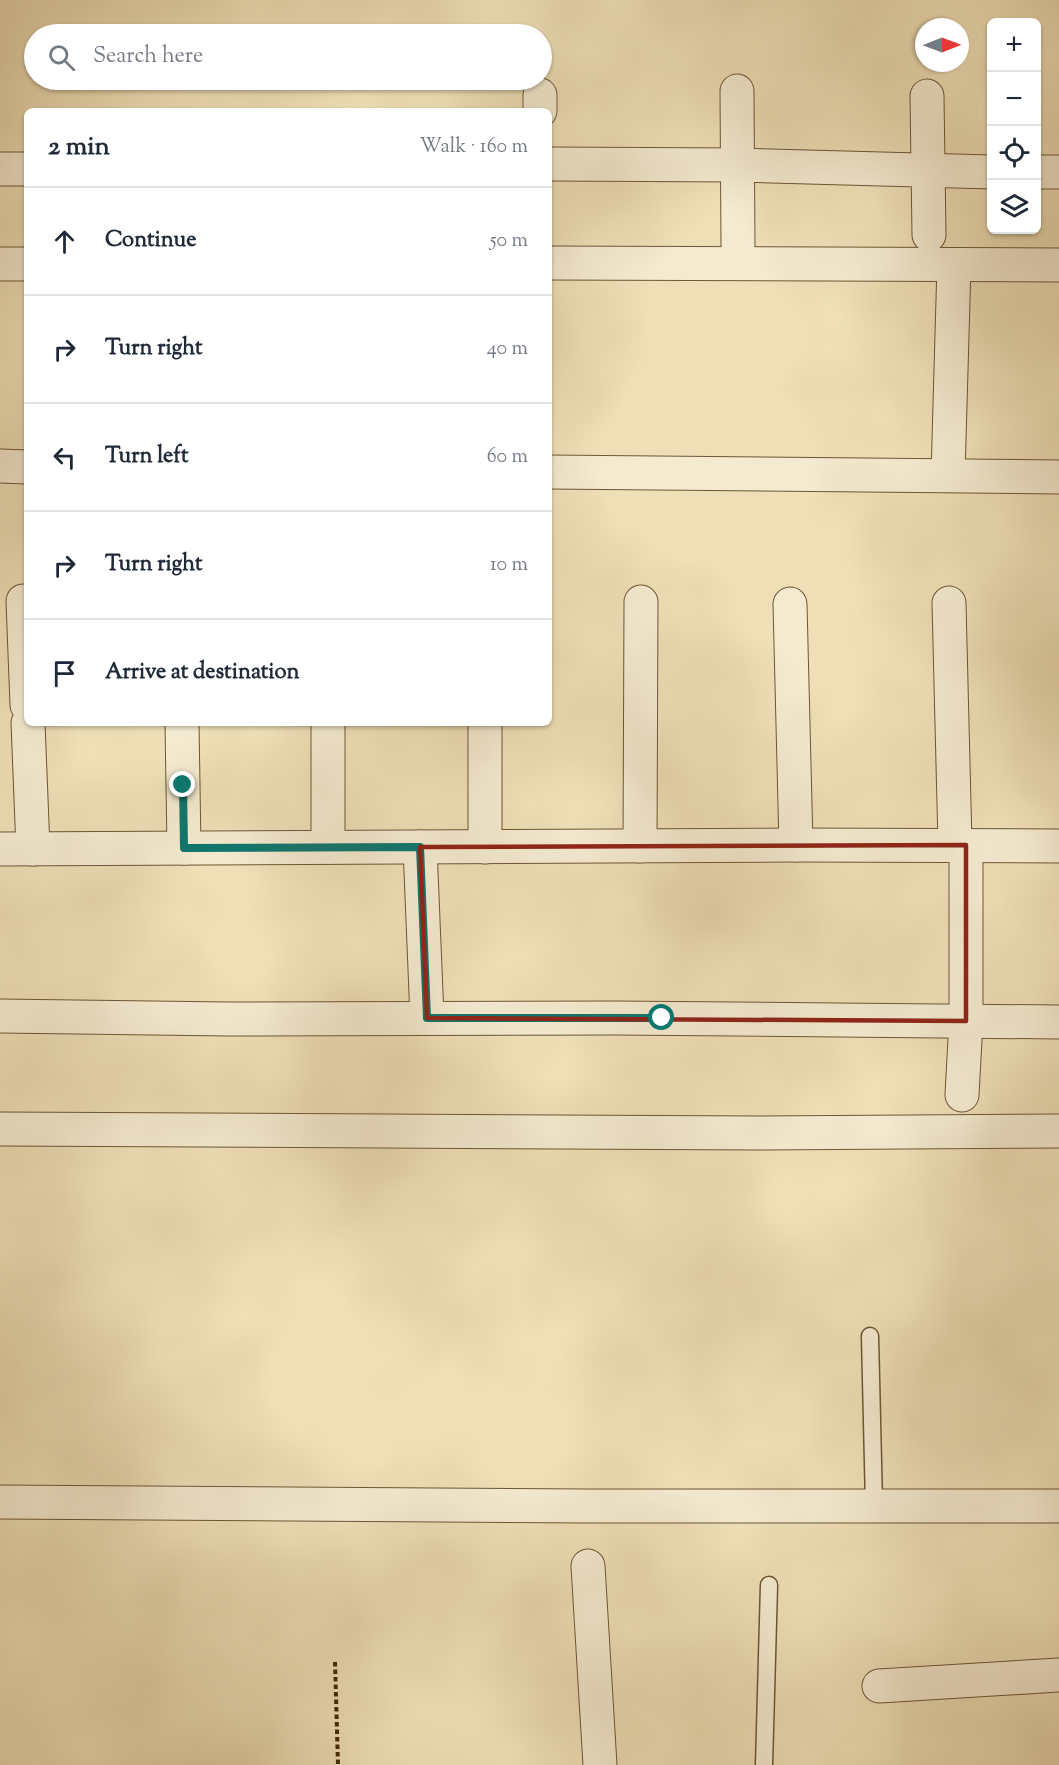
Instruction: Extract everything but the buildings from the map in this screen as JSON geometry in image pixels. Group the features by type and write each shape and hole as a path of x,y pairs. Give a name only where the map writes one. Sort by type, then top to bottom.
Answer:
{"street":[{"path":"737,91 738,246"},
{"path":"927,96 929,235"},
{"path":"552,164 738,165 987,172"},
{"path":"0,169 24,169"},
{"path":"1041,172 1059,172"},
{"path":"552,263 1059,265"},
{"path":"0,264 24,264"},
{"path":"948,475 954,265"},
{"path":"0,466 24,467"},
{"path":"552,472 1059,477"},
{"path":"23,601 24,627"},
{"path":"639,846 641,602"},
{"path":"949,603 961,845 966,1021 962,1095"},
{"path":"790,604 796,845"},
{"path":"28,726 33,849"},
{"path":"182,726 184,848"},
{"path":"328,726 328,847"},
{"path":"485,726 485,847"},
{"path":"0,849 1059,846"},
{"path":"420,847 427,1018"},
{"path":"0,1016 1059,1022"},
{"path":"0,1129 747,1133 1059,1131"},
{"path":"0,1502 574,1506 1059,1506"},
{"path":"588,1566 600,1765"},
{"path":"879,1686 1059,1675"}],"lane":[{"path":"870,1336 874,1505"},
{"path":"764,1765 770,1586"}],"path":[{"path":"335,1662 338,1765"}],"highlighted area":[{"path":"966,845 966,1021 427,1018 420,847"}],"route":[{"path":"183,785 184,848 420,847 427,1018 662,1018"}]}
